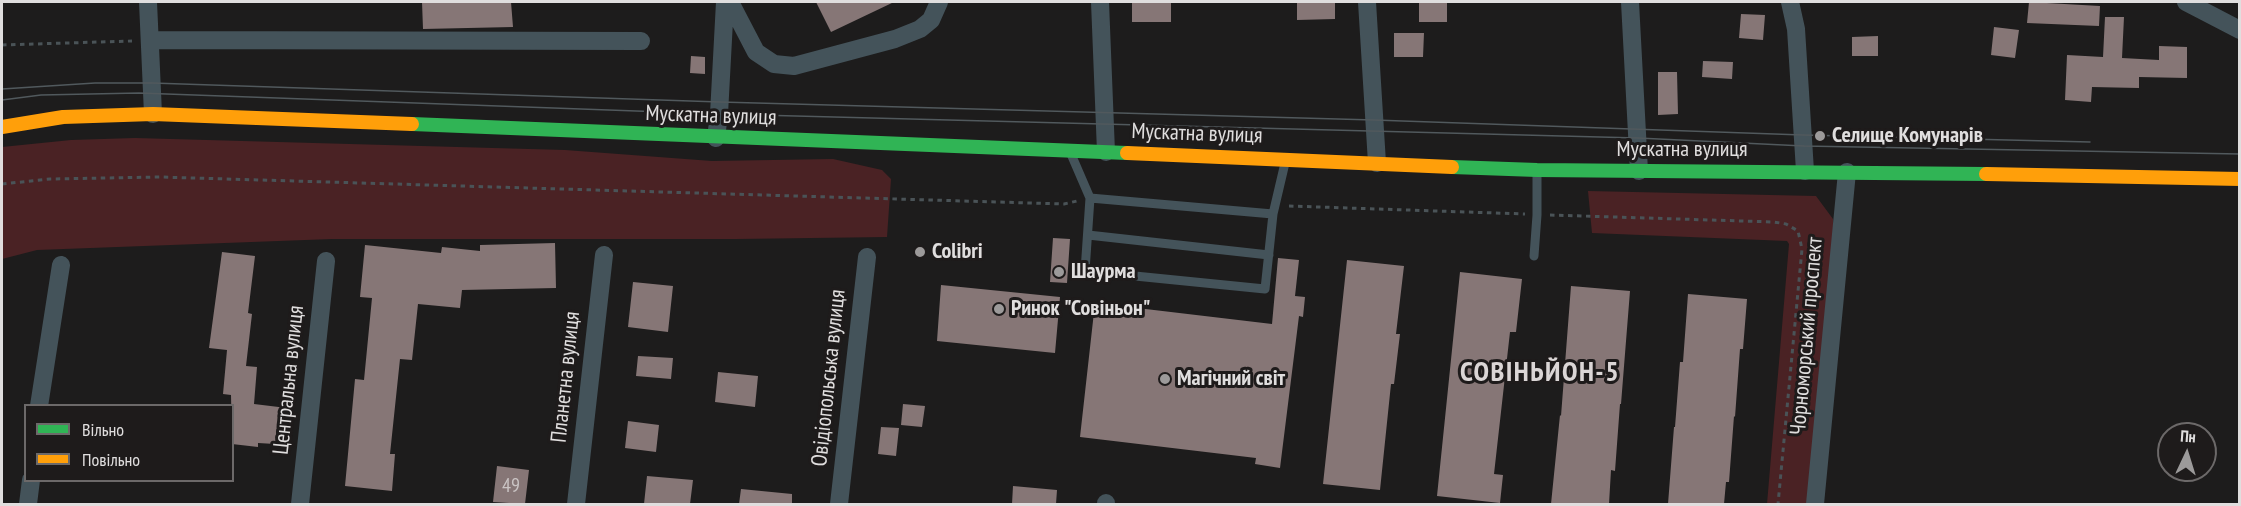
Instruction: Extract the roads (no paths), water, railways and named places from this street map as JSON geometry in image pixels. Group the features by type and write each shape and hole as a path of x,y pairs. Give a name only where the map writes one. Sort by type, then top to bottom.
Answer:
{"street":[{"path":"148,2 153,114"},
{"path":"716,138 725,2"},
{"path":"730,2 756,52 774,64 794,66 895,39 920,29 931,20 939,2"},
{"path":"1100,2 1106,152"},
{"path":"1367,2 1377,163"},
{"path":"1630,2 1639,171"},
{"path":"1790,2 1796,29 1805,171"},
{"path":"2186,2 2240,30"},
{"path":"150,40 641,41"},
{"name":"Мускатна вулиця","path":"2,127 63,117 153,114 1537,170 1847,171 2240,179"},
{"name":"Чорноморський проспект","path":"1815,504 1847,171"},
{"name":"Планетна вулиця","path":"576,504 604,255"},
{"name":"Овідіопольська вулиця","path":"839,504 867,257"},
{"name":"Центральна вулиця","path":"300,504 326,261"},
{"path":"39,404 61,265"},
{"path":"28,504 31,482"}],"lane":[{"path":"1070,152 1090,198 1084,271 1264,290 1274,210 1286,159"},
{"path":"1534,256 1537,170"},
{"path":"1090,198 1274,210"},
{"path":"1088,235 1269,255"}],"tram line":[{"path":"2,89 95,83 152,83 2090,142"},
{"path":"2,100 41,95 139,93 719,114 1638,138 1804,146 2240,154"}],"place":[{"name":"Селище Комунарів","path":"1820,136"},
{"name":"Colibri","path":"920,252"},
{"name":"Шаурма","path":"1059,272"},
{"name":"Ринок \"Совіньон\"","path":"999,309"},
{"name":"Магічний світ","path":"1165,379"}],"district":[{"name":"СОВІНЬЙОН-5","path":"1540,373"}]}
